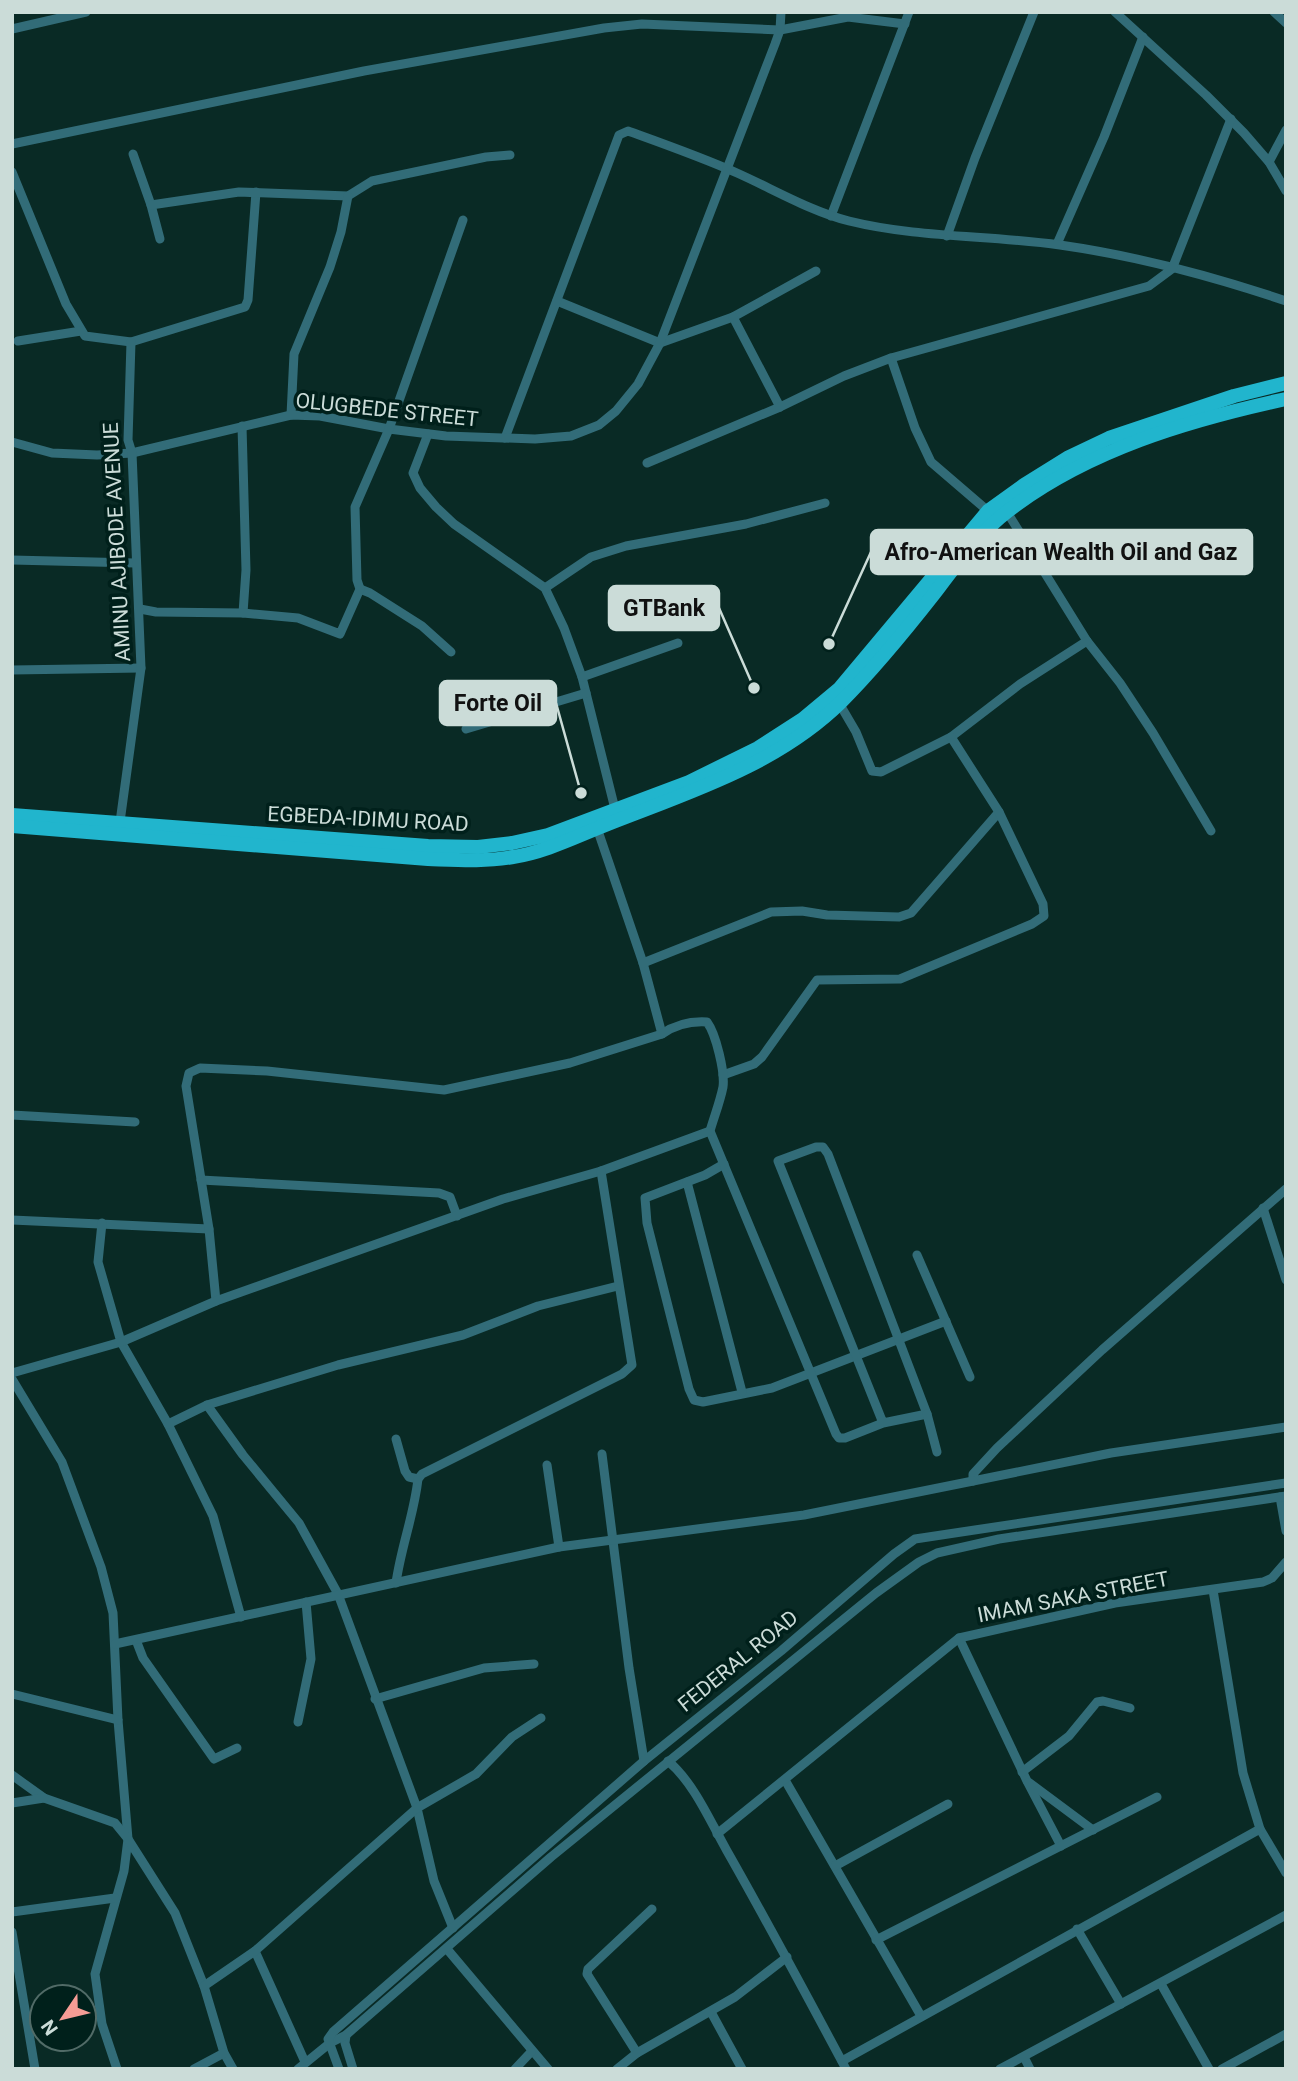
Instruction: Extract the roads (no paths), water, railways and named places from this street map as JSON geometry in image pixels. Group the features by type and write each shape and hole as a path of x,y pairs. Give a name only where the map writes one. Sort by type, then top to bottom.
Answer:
{"main road":[{"name":"EGBEDA-IDIMU ROAD","path":"12,815 428,846 478,847 512,844 548,835 689,782 758,748 803,719 839,689 1007,512 1045,484 1107,453 1286,383"},
{"name":"EGBEDA-IDIMU ROAD","path":"12,826 472,861 524,855 553,846 750,766 785,746 839,703 988,511 1069,457 1109,438 1236,403 1286,399"}],"street":[{"path":"12,29 86,12"},
{"name":"OLUGBEDE STREET","path":"14,443 52,453 132,453 291,415 320,416 428,434 535,439 571,436 599,425 616,411 638,384 660,343 780,30 781,12"},
{"path":"831,216 909,12"},
{"path":"947,236 975,158 1034,12"},
{"path":"1115,12 1231,119 1269,162 1286,191"},
{"path":"1274,12 1286,23"},
{"path":"12,144 364,71 604,28 642,24 780,30 849,17 905,24"},
{"path":"1057,244 1104,137 1143,37"},
{"path":"647,463 891,358 1149,286 1171,269 1231,119"},
{"path":"1269,162 1286,130"},
{"path":"505,438 622,132 628,131 726,168 831,216 876,227 947,236 1057,244 1150,260 1171,269 1232,283 1286,301"},
{"path":"133,154 160,239"},
{"path":"151,205 239,192 348,196 372,181 486,157 510,155"},
{"path":"12,172 66,304 85,337 92,339 131,342 245,307 248,300 256,192"},
{"path":"291,415 294,354 330,267 348,196"},
{"path":"140,609 298,618 340,634 360,589 357,580 355,507 389,429 463,220"},
{"path":"557,301 660,343 733,317 816,271"},
{"path":"733,317 780,407"},
{"path":"18,341 81,331"},
{"name":"AMINU AJIBODE AVENUE","path":"120,822 141,668 132,453 128,440 131,342"},
{"path":"891,358 915,428 931,462 988,511"},
{"path":"242,426 246,570 243,613"},
{"path":"428,434 413,473 420,488 436,508 454,524 545,588 564,628 582,677 615,809"},
{"path":"545,588 591,557 626,546 746,524 825,503"},
{"path":"1007,512 1087,641 1120,682 1153,733 1211,831"},
{"path":"12,560 135,562"},
{"path":"360,589 422,626 451,652"},
{"path":"839,703 856,733 872,771 877,773 951,737 1020,684 1087,641"},
{"path":"582,677 678,643"},
{"path":"12,670 141,668"},
{"path":"466,729 586,693"},
{"path":"723,1075 754,1064 762,1056 817,980 900,979 1032,924 1044,916 1043,904 999,813 951,737"},
{"path":"643,963 771,912 803,911 827,915 899,917 911,913 999,813"},
{"path":"597,828 643,963 662,1034"},
{"path":"216,1301 186,1086 188,1073 200,1068 267,1072 444,1090 570,1063 696,1021 707,1022 712,1029 723,1075 723,1087 710,1131 839,1438 883,1423 927,1414"},
{"path":"12,1115 135,1122"},
{"path":"12,1373 121,1342 216,1301 503,1199 601,1171 710,1131"},
{"path":"883,1423 778,1161 816,1147 823,1147 828,1154 927,1414 937,1452"},
{"path":"724,1164 645,1198 645,1212 689,1390 694,1400 703,1402 772,1388 946,1321"},
{"path":"396,1583 400,1557 412,1519 418,1479 422,1474 622,1374 632,1365 601,1171"},
{"path":"201,1180 439,1193 450,1197 457,1216"},
{"path":"687,1182 742,1392"},
{"path":"974,1481 974,1474 997,1448 1102,1349 1286,1189"},
{"path":"1263,1208 1286,1280"},
{"path":"12,1220 208,1229"},
{"path":"102,1223 98,1262 121,1342 167,1424 213,1516 241,1617"},
{"path":"918,1255 970,1377"},
{"path":"167,1424 207,1405 338,1365 463,1335 538,1306 618,1286"},
{"path":"12,1379 62,1462 101,1567 113,1613 128,1839 124,1871 95,1974 102,2025 117,2069"},
{"path":"207,1405 243,1455 299,1523 338,1594 417,1808 434,1881 453,1928"},
{"path":"115,1644 559,1547 804,1515 1111,1453 1286,1427"},
{"path":"396,1439 405,1471 409,1477 418,1479"},
{"path":"602,1454 629,1668 644,1761"},
{"path":"547,1465 559,1547"},
{"name":"FEDERAL ROAD","path":"1283,1497 999,1539 937,1553 919,1562 876,1592 668,1761 551,1857 346,2035 330,2043 328,2039 333,2032 644,1761 915,1539 1286,1483"},
{"path":"1283,1497 1286,1531"},
{"name":"IMAM SAKA STREET","path":"718,1834 959,1638 1115,1603 1263,1582 1272,1578 1286,1562"},
{"path":"1213,1590 1243,1773 1260,1829 1286,1873"},
{"path":"298,1722 311,1659 306,1602"},
{"path":"808,1627 819,1639"},
{"path":"959,1638 1024,1777 1061,1846"},
{"path":"136,1640 143,1658 214,1759 237,1748"},
{"path":"375,1699 484,1668 534,1664"},
{"path":"12,1694 118,1720"},
{"path":"1024,1777 1069,1737 1097,1702 1130,1708"},
{"path":"204,1986 255,1951 417,1808 476,1774 512,1737 541,1718"},
{"path":"668,1761 683,1776 718,1834 844,2065 921,2016 1260,1829"},
{"path":"12,1775 44,1798 116,1823 175,1913 204,1986 224,2053 233,2069"},
{"path":"1024,1777 1093,1830"},
{"path":"785,1780 921,2016"},
{"path":"876,1940 1157,1797"},
{"path":"12,1803 44,1798"},
{"path":"835,1866 948,1804"},
{"path":"12,1912 115,1898"},
{"path":"637,2053 587,1974 588,1969 652,1909"},
{"path":"1000,2069 1286,1915"},
{"path":"1077,1929 1121,2004"},
{"path":"12,1932 35,2069"},
{"path":"447,1949 548,2069"},
{"path":"255,1951 302,2066 330,2043 339,2069"},
{"path":"617,2069 637,2053 735,1997 788,1958"},
{"path":"1161,1984 1209,2069"},
{"path":"711,2012 742,2069"},
{"path":"1222,2069 1286,2034"},
{"path":"346,2035 345,2043 353,2069"},
{"path":"515,2069 531,2052"},
{"path":"194,2069 224,2053"},
{"path":"1024,2057 1030,2069"}],"place":[{"name":"Afro-American Wealth Oil and Gaz","path":"829,644"},
{"name":"GTBank","path":"754,688"},
{"name":"Forte Oil","path":"581,793"}]}
